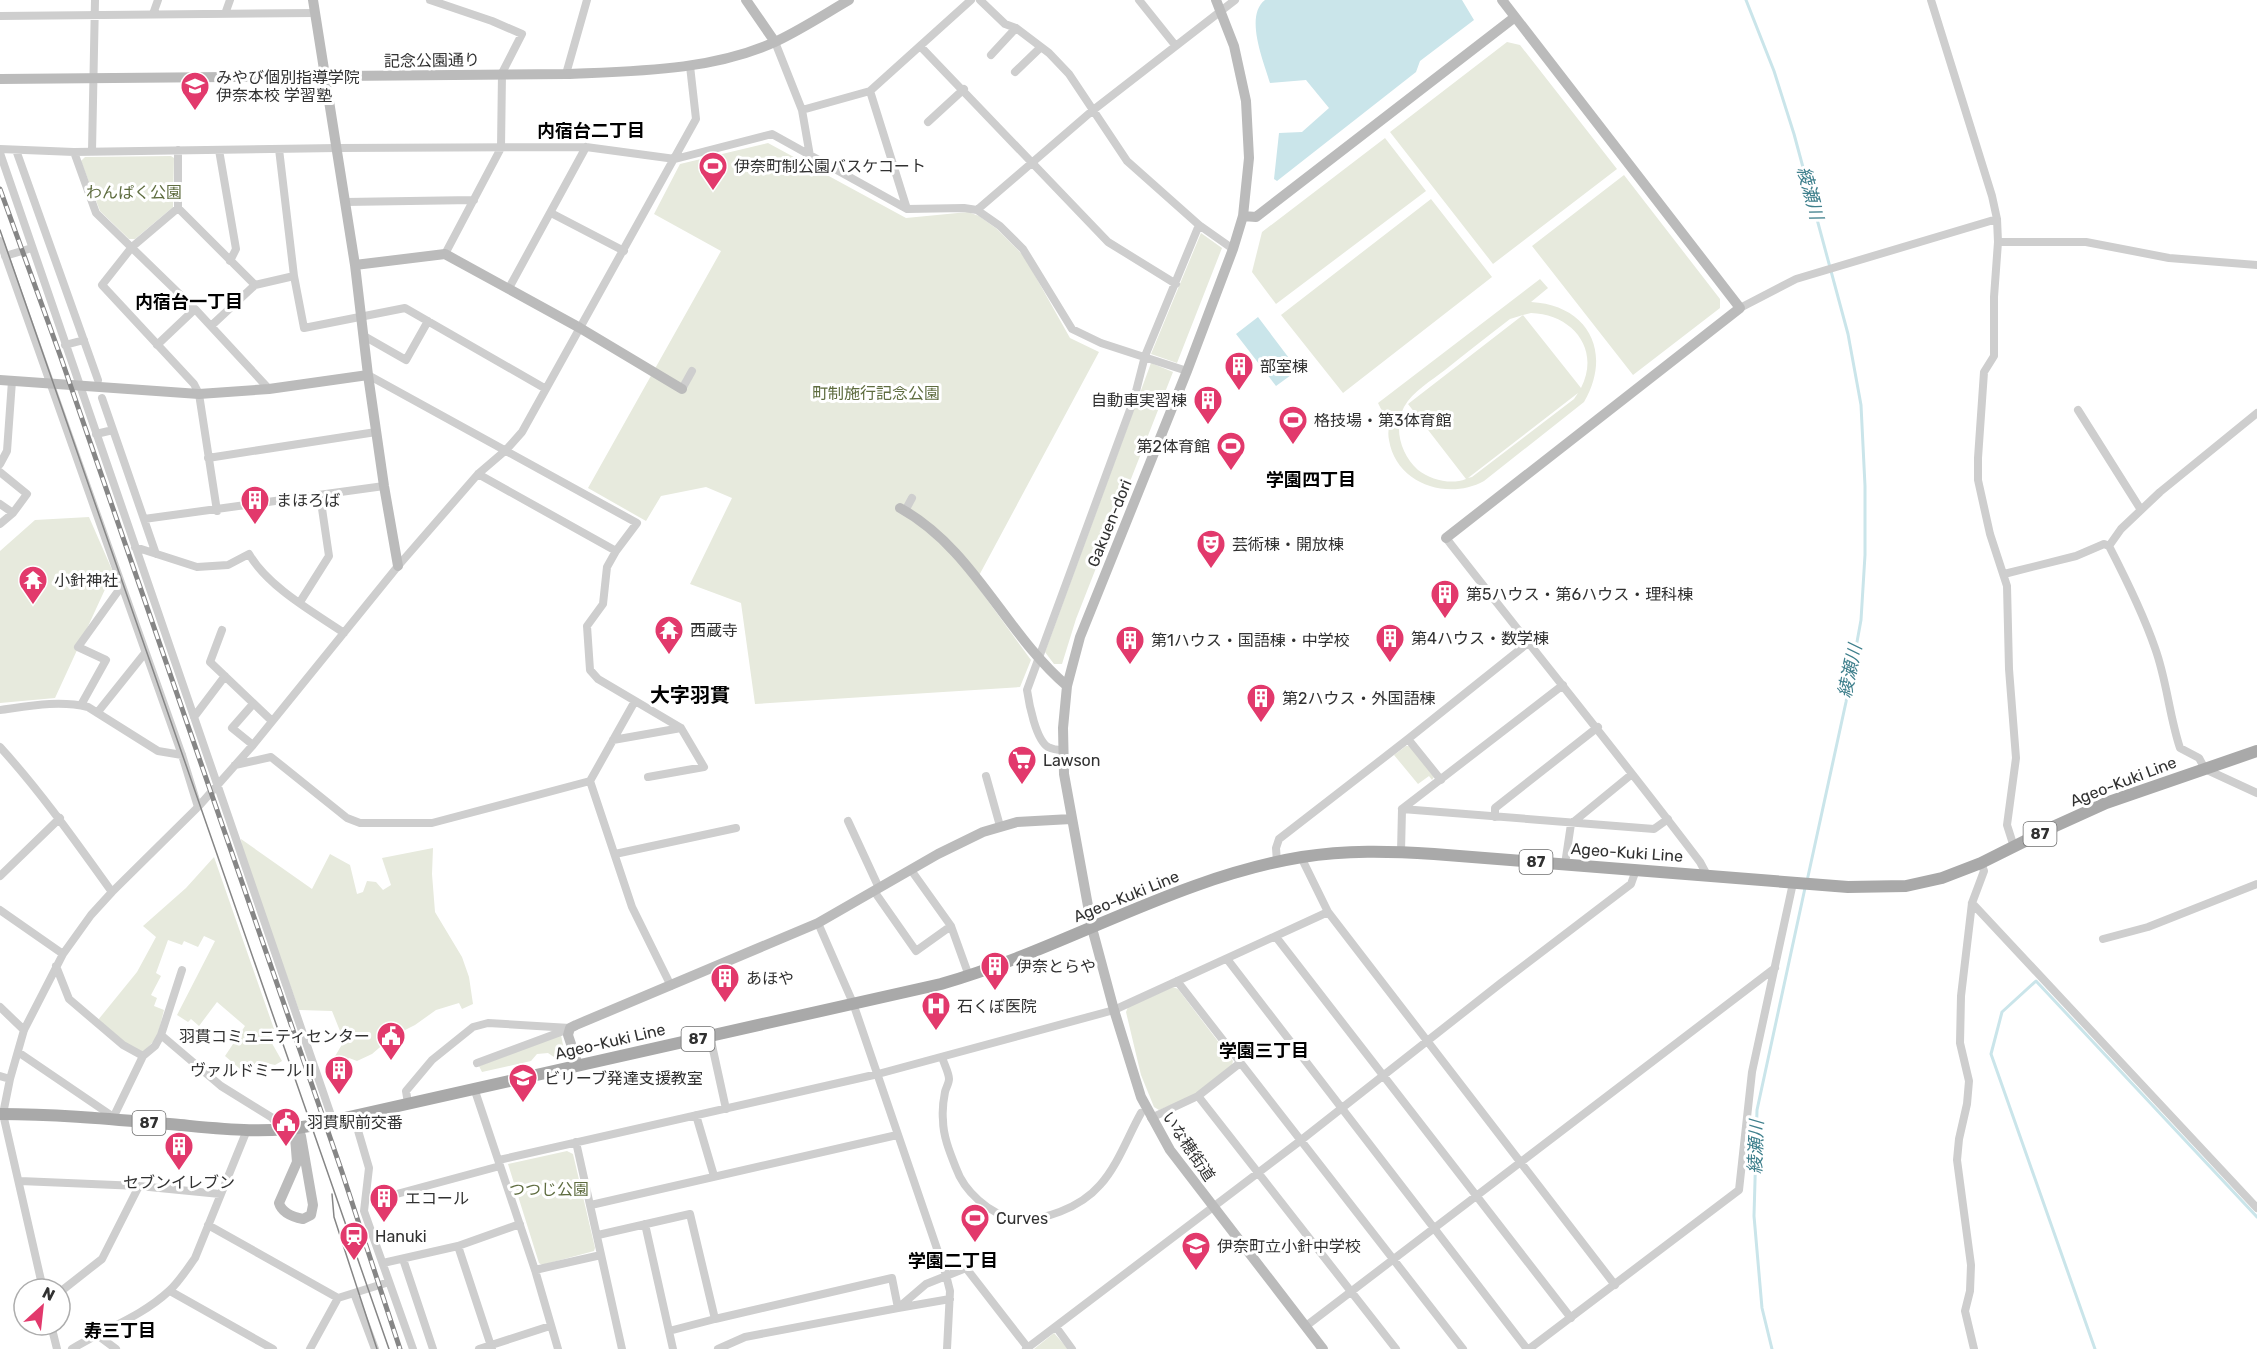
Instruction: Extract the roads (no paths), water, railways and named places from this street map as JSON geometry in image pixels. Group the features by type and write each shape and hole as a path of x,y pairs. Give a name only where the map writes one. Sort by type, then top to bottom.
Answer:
{"main road":[{"name":"Ageo-Kuki Line","path":"2,1114 112,1118 247,1130 283,1130 354,1117 969,976 1193,887 1277,862 1351,852 1401,852 1818,885 1906,886 1942,878 1981,863 2106,803 2257,751"}],"street":[{"path":"92,151 95,0"},
{"path":"153,14 158,0"},
{"path":"225,14 230,0"},
{"path":"313,0 355,265 376,432 398,566"},
{"path":"430,0 522,34 502,73 501,148 445,254"},
{"path":"566,74 586,0"},
{"name":"記念公園通り","path":"0,80 566,74 690,66 730,57 775,42 849,0"},
{"path":"802,110 870,91 971,0"},
{"path":"980,0 1005,24 1016,28 1049,53 1069,74 1127,161 1199,225 1233,249"},
{"path":"1139,0 1175,45"},
{"path":"977,210 1092,111 1175,45 1219,5 1234,0"},
{"path":"1502,0 1740,308"},
{"path":"1931,0 1997,219 1994,356 1984,372 1978,480 1990,534 2007,586 2011,705 2016,758 2007,825 2014,847"},
{"path":"750,1 775,42 802,110 810,156"},
{"name":"Gakuen-dori","path":"1092,928 1064,774 1062,750 1067,686 1089,613 1187,371 1233,249 1243,216 1249,159 1246,101 1234,46 1219,5"},
{"path":"0,16 315,13"},
{"path":"1243,216 1256,217 1515,17"},
{"path":"991,55 1016,28"},
{"path":"920,46 964,89 1108,242 1176,284"},
{"path":"1015,72 1041,47"},
{"path":"40,1277 20,1180 2,1114 24,1030 56,966 91,915 218,785 398,566 478,474 506,450 522,432 696,119 690,66"},
{"path":"928,122 964,89"},
{"path":"870,91 907,209"},
{"path":"333,1121 238,849 232,823 2,166 0,151 586,147 675,159 772,134 907,209 964,208 977,210 1000,226 1023,249 1072,329 1101,344 1187,371"},
{"path":"509,288 586,147"},
{"path":"279,149 294,276 304,328 405,308 546,389"},
{"path":"16,150 98,380"},
{"path":"178,150 178,208 255,285"},
{"path":"219,150 236,249 230,261"},
{"path":"74,152 96,213 195,309 270,389"},
{"path":"345,202 474,200"},
{"path":"178,208 132,247 102,285 194,384 199,394 217,511"},
{"path":"551,213 624,251"},
{"path":"1707,875 1700,862 1598,727 1528,643 1446,538 1740,308 1796,279 1997,219"},
{"path":"1062,750 1048,747 1040,738 1030,709 1027,690 1134,399 1145,356 1199,225"},
{"path":"0,242 182,755 198,807"},
{"path":"1998,242 2086,242 2169,258 2257,265"},
{"path":"5,256 32,248"},
{"path":"355,265 445,254 580,328 682,388 692,371"},
{"path":"211,326 255,285 294,276"},
{"path":"157,345 195,309"},
{"path":"364,336 406,360 428,321"},
{"path":"65,345 84,340"},
{"path":"0,380 199,394 270,389 368,375 637,523 607,567 603,604 586,626 590,670 598,679 681,728 704,767 648,777"},
{"path":"0,464 4,450 12,381"},
{"path":"102,398 156,554"},
{"path":"2078,410 2141,510"},
{"path":"2109,546 2121,529 2141,510 2257,413"},
{"path":"96,434 113,430"},
{"path":"208,458 376,432"},
{"path":"0,472 27,494 14,513 0,524"},
{"path":"478,474 616,551"},
{"path":"144,519 217,511 384,486"},
{"path":"300,602 329,556 320,495"},
{"path":"912,498 902,510 927,525 971,568 1038,658 1067,686"},
{"path":"0,504 14,513"},
{"path":"2004,573 2076,556 2104,544 2109,546 2156,648 2166,684 2172,726 2180,748 2199,758 2205,769 2257,793"},
{"path":"135,547 197,567 228,565 249,554 258,569 344,633"},
{"path":"81,705 106,660 78,647 122,586"},
{"path":"222,630 210,662 272,721"},
{"path":"1277,862 1276,848 1279,839 1408,740 1528,643"},
{"path":"97,713 145,653"},
{"path":"194,717 225,676"},
{"path":"1402,809 1563,685"},
{"path":"235,765 271,757 347,818 360,823 432,823 590,781 635,701"},
{"path":"0,710 62,703 81,705 158,751 182,755"},
{"path":"253,704 232,728 253,745"},
{"path":"1495,817 1495,808 1598,727"},
{"path":"613,740 681,728"},
{"path":"1408,740 1441,780"},
{"path":"0,747 32,782 60,818 112,892"},
{"path":"1565,864 1571,824 1632,774"},
{"path":"986,776 1000,826"},
{"path":"590,781 632,907 671,986"},
{"path":"1402,809 1654,829 1668,819"},
{"path":"1401,852 1402,809"},
{"path":"0,876 60,818"},
{"path":"477,1063 570,1028 818,923 961,842 1000,826 1036,819 1071,819"},
{"path":"848,821 877,889 916,951 951,926"},
{"path":"615,854 736,828"},
{"path":"1301,858 1328,912 1615,1285"},
{"path":"1974,1349 1965,1311 1970,1291 1971,1265 1957,1160 1969,1081 1960,1043 1959,1025 1964,962 1972,903 1983,871 1981,863"},
{"path":"911,870 951,926 969,976"},
{"path":"898,1308 926,1284 966,1268 1027,1348 1300,1142 1501,982 1631,884 1636,870"},
{"path":"1227,959 1528,1349 1739,1190 1752,1072 1794,883"},
{"path":"2103,939 2148,927 2257,884"},
{"path":"1972,903 2257,1208"},
{"path":"0,910 63,954"},
{"path":"366,1195 382,1198 576,1142 878,1074 1114,1010 1328,912"},
{"path":"818,923 853,1003 946,1275 950,1291 948,1349"},
{"name":"いな穂街道","path":"1092,928 1133,1076 1151,1118 1170,1150 1213,1208 1323,1349"},
{"path":"1276,937 1571,1318"},
{"path":"56,966 69,999 123,1045 143,1056"},
{"path":"1306,1326 1775,968"},
{"path":"18,1052 112,1118 143,1056 155,1046 161,1035 182,970"},
{"path":"1177,981 1463,1349"},
{"path":"0,1007 24,1030"},
{"path":"408,1103 406,1091 432,1060 473,1027 489,1023 570,1028"},
{"path":"570,1028 568,1035 578,1065"},
{"path":"161,1035 221,1086 272,1117 283,1130"},
{"path":"710,1036 726,1109"},
{"path":"942,1058 949,1079 943,1104 944,1132 957,1171 972,1194 987,1206 1012,1218 1053,1213 1070,1207 1087,1196 1100,1185 1110,1170 1141,1113"},
{"path":"1151,1118 1198,1096 1240,1063"},
{"path":"0,1076 10,1079"},
{"path":"474,1088 535,1270 558,1349"},
{"path":"1198,1096 1396,1349"},
{"path":"696,1115 714,1176"},
{"path":"354,1117 369,1168 364,1211 413,1349"},
{"path":"297,1128 301,1136 313,1205 311,1215 303,1219 285,1212 279,1203 298,1158 295,1137 297,1128"},
{"path":"72,1349 96,1334 143,1311 170,1291 195,1258 247,1130"},
{"path":"591,1205 897,1135"},
{"path":"576,1142 622,1349"},
{"path":"290,1178 310,1188"},
{"path":"20,1180 139,1186 220,1194"},
{"path":"72,1283 102,1259 139,1186"},
{"path":"598,1235 690,1214 715,1319"},
{"path":"383,1263 458,1246 520,1224"},
{"path":"645,1224 673,1349"},
{"path":"208,1225 338,1298"},
{"path":"458,1246 491,1347"},
{"path":"535,1270 601,1255"},
{"path":"403,1258 433,1349"},
{"path":"669,1331 892,1278 898,1308"},
{"path":"310,1349 338,1298 388,1282"},
{"path":"170,1291 273,1349"},
{"path":"354,1293 375,1349"},
{"path":"718,1349 745,1337 950,1299"},
{"path":"479,1349 550,1326"},
{"path":"1056,1327 1072,1349"},
{"path":"96,1334 116,1349"}],"water":[{"path":"1265,0 1462,0 1474,20 1420,61 1416,72 1277,181 1274,179 1279,133 1302,132 1329,108 1306,80 1270,83 1260,52 1256,28 1259,7"},
{"path":"1258,317 1298,370 1276,386 1236,334"}],"waterway":[{"name":"綾瀬川","path":"1746,0 1774,71 1794,134 1848,334 1861,405 1865,486 1865,555 1861,620 1846,702 1807,881"},
{"name":"綾瀬川","path":"1772,1349 1762,1308 1754,1216 1757,1110 1805,888"},
{"path":"2095,1349 1991,1054 2002,1012 2036,981 2257,1217"}],"tram line":[{"path":"0,230 389,1349"},
{"path":"332,1194 334,1217 377,1349"}],"railway":[{"path":"0,189 60,355 342,1172 400,1349"}],"place":[{"name":"みやび個別指導学院 伊奈本校 学習塾","path":"195,112"},
{"name":"伊奈町制公園バスケコート","path":"713,192"},
{"name":"部室棟","path":"1239,392"},
{"name":"自動車実習棟","path":"1208,426"},
{"name":"格技場・第3体育館","path":"1293,446"},
{"name":"第2体育館","path":"1231,472"},
{"name":"まほろば","path":"255,526"},
{"name":"芸術棟・開放棟","path":"1211,570"},
{"name":"小針神社","path":"33,606"},
{"name":"第5ハウス・第6ハウス・理科棟","path":"1445,620"},
{"name":"西蔵寺","path":"669,656"},
{"name":"第4ハウス・数学棟","path":"1390,664"},
{"name":"第1ハウス・国語棟・中学校","path":"1130,666"},
{"name":"第2ハウス・外国語棟","path":"1261,724"},
{"name":"Lawson","path":"1022,786"},
{"name":"伊奈とらや","path":"995,992"},
{"name":"あほや","path":"725,1004"},
{"name":"石くぼ医院","path":"936,1032"},
{"name":"羽貫コミュニティセンター","path":"391,1062"},
{"name":"ヴァルドミールⅡ","path":"339,1096"},
{"name":"ビリーブ発達支援教室","path":"523,1104"},
{"name":"羽貫駅前交番","path":"286,1148"},
{"name":"セブンイレブン","path":"179,1172"},
{"name":"エコール","path":"384,1224"},
{"name":"Curves","path":"975,1244"},
{"name":"Hanuki","path":"354,1262"},
{"name":"伊奈町立小針中学校","path":"1196,1272"}],"district":[{"name":"内宿台二丁目","path":"591,131"},
{"name":"内宿台一丁目","path":"189,302"},
{"name":"学園四丁目","path":"1311,480"},
{"name":"大字羽貫","path":"690,695"},
{"name":"学園三丁目","path":"1264,1051"},
{"name":"学園二丁目","path":"953,1261"},
{"name":"寿三丁目","path":"120,1331"}],"park label":[{"name":"わんぱく公園","path":"134,192"},
{"name":"町制施行記念公園","path":"876,393"},
{"name":"つつじ公園","path":"549,1189"}]}
